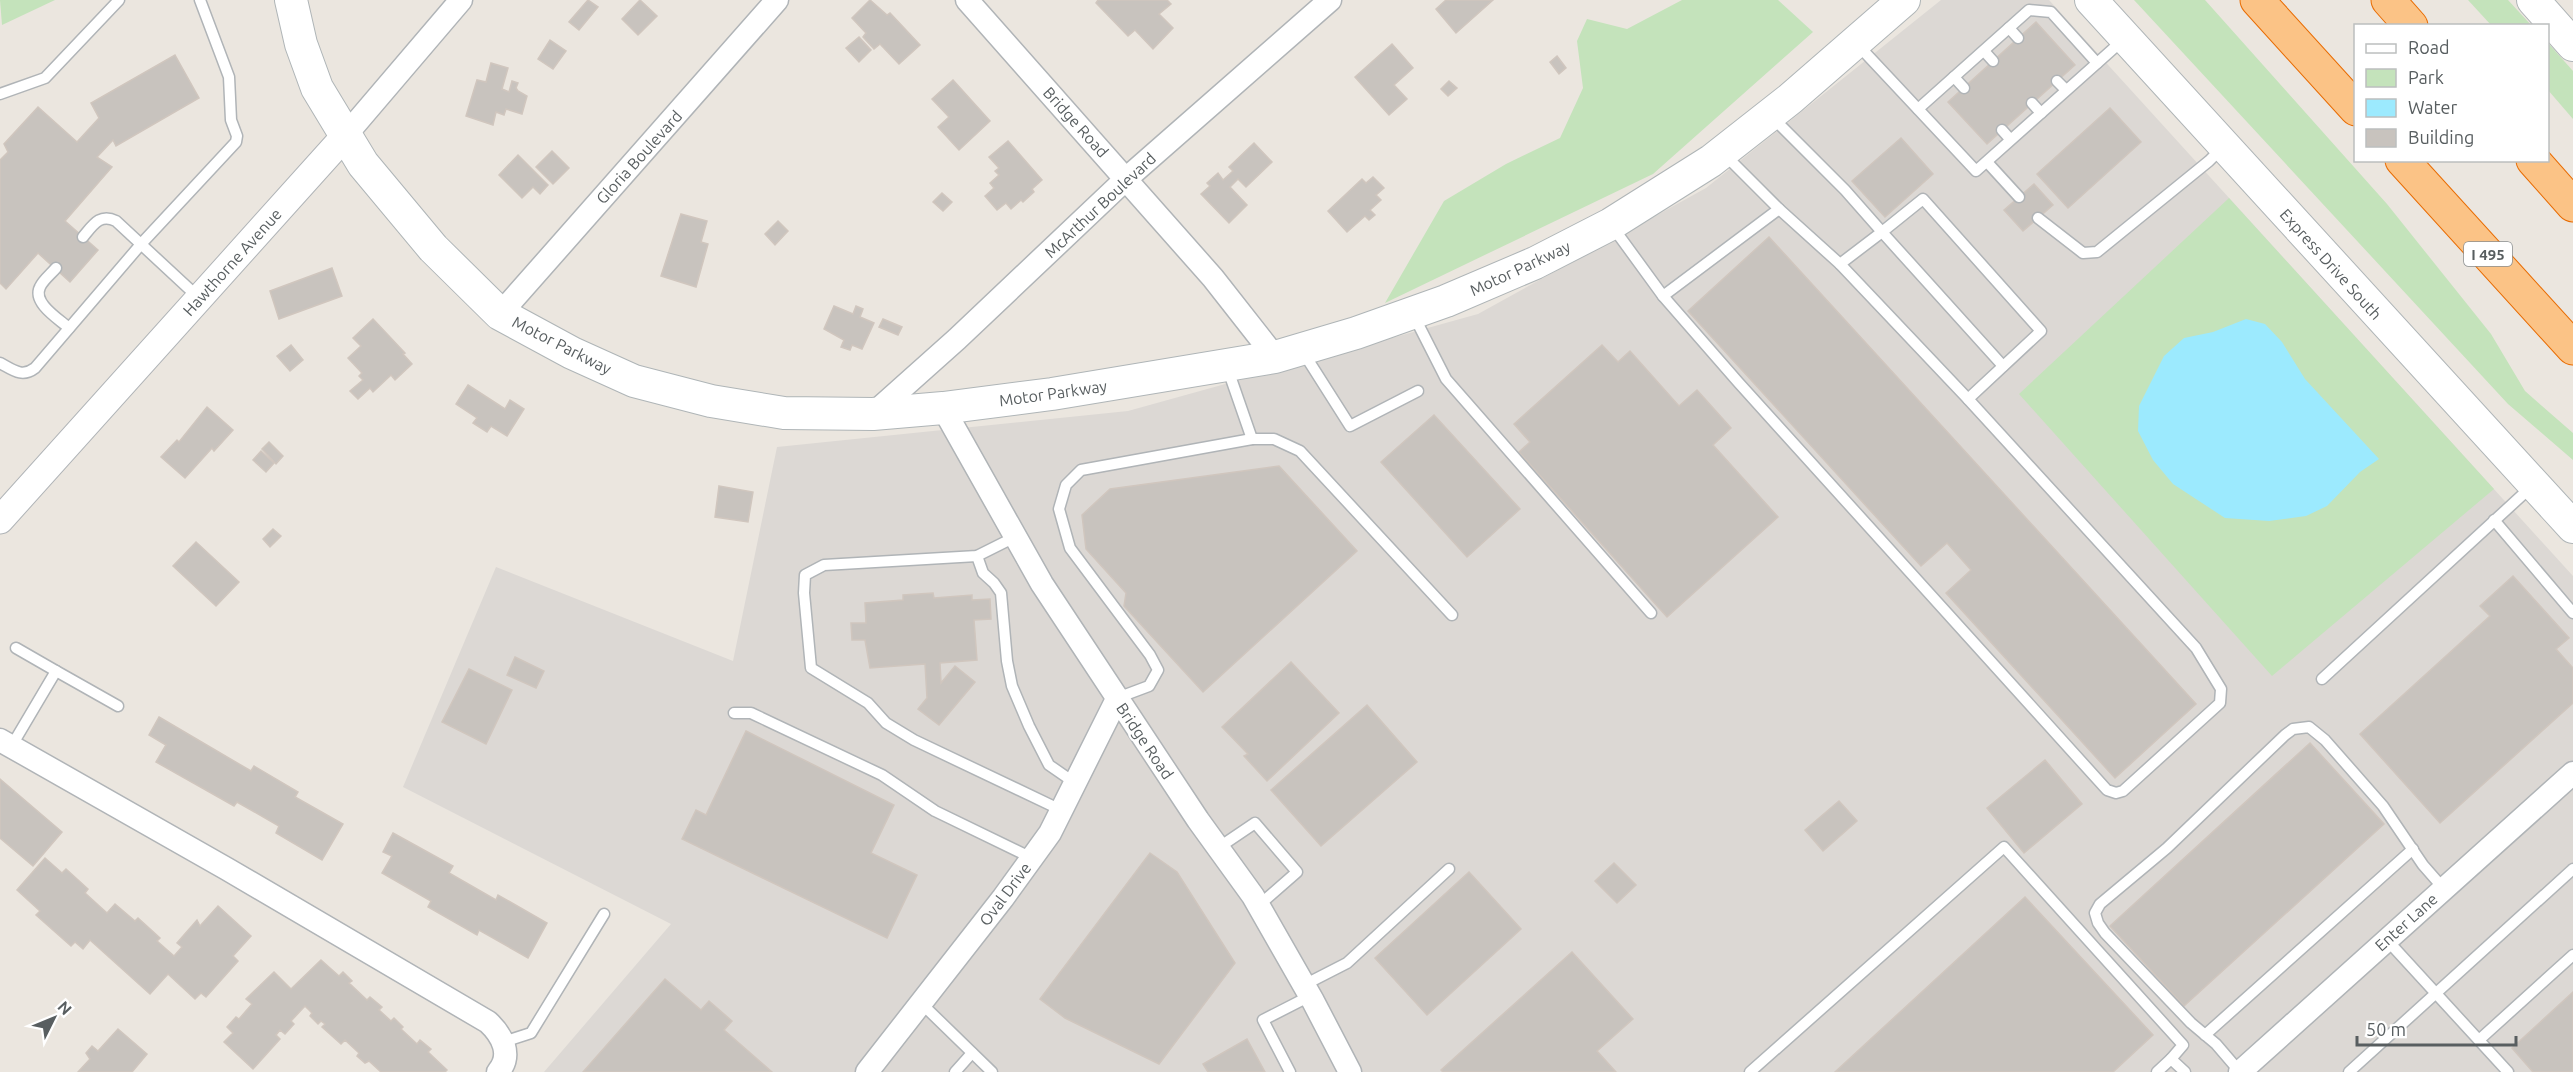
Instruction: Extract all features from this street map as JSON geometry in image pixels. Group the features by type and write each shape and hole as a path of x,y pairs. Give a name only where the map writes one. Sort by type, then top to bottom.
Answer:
{"highway":[{"path":"2257,0 2354,108"},
{"path":"2388,0 2410,24"},
{"name":"I 495","path":"2404,162 2573,348"},
{"path":"2535,162 2573,205"}],"main road":[{"name":"Motor Parkway","path":"291,0 301,44 317,88 363,164 393,203 452,268 500,314 572,353 634,381 711,401 784,413 873,414 943,408 1226,367 1288,353 1412,313 1535,263 1611,224 1723,152 1905,0"},
{"name":"Express Drive South","path":"2091,0 2573,527"},
{"path":"2533,0 2573,45"}],"street":[{"name":"Hawthorne Avenue","path":"0,520 345,136 461,0"},
{"name":"Gloria Boulevard","path":"500,314 777,0"},
{"name":"Bridge Road","path":"967,0 1127,178 1213,278 1288,353"},
{"name":"McArthur Boulevard","path":"873,414 957,339 1127,178 1330,0"},
{"name":"Bridge Road","path":"943,408 1042,584 1258,906 1350,1072"},
{"name":"Oval Drive","path":"867,1072 1050,833 1117,699"},
{"path":"6,743 488,1022 501,1035 505,1051 503,1066 498,1072"},
{"name":"Enter Lane","path":"2240,1072 2573,773"}],"lane":[{"path":"0,94 45,78 119,0"},
{"path":"0,363 19,374 28,373 36,368 142,243 236,142 237,136 231,120 229,77 200,0"},
{"path":"1918,109 2029,10 2052,12 2097,63"},
{"path":"2009,28 2018,38"},
{"path":"1856,43 1976,171 2126,38"},
{"path":"1984,51 1993,61"},
{"path":"1954,76 1964,88"},
{"path":"2056,81 2066,90"},
{"path":"2032,103 2041,113"},
{"path":"1770,115 1845,190 2003,366"},
{"path":"2002,130 2010,139"},
{"path":"2038,218 2083,253 2097,252 2209,161 2224,146"},
{"path":"1611,224 1663,296 2106,790 2116,793 2122,791 2220,703 2221,689 2196,648 2043,478 1840,264 1779,209 1723,152"},
{"path":"1987,162 2019,197"},
{"path":"1840,264 1923,199 2041,331 1968,399"},
{"path":"1663,296 1779,209"},
{"path":"83,237 99,219 108,217 142,243 200,298"},
{"path":"56,268 39,287 38,297 69,328"},
{"path":"1412,313 1446,379 1651,612"},
{"path":"1288,353 1350,426 1418,391"},
{"path":"1226,367 1252,439"},
{"path":"1117,699 1149,686 1158,670 1150,655 1070,548 1059,509 1066,486 1081,470 1252,439 1274,439 1300,452 1452,615"},
{"path":"2322,679 2534,484"},
{"path":"2494,520 2573,614"},
{"path":"1015,537 977,556 824,565 806,575 804,594 811,668 868,703 886,723 914,740 1061,810"},
{"path":"977,556 982,573 994,583 1000,593 1007,662 1012,686 1029,726 1049,765 1075,783"},
{"path":"16,648 118,706"},
{"path":"6,743 56,671"},
{"path":"734,713 751,713 882,776 935,810 1032,858"},
{"path":"2240,1072 2105,933 2095,913 2100,904 2167,848 2285,735 2293,729 2302,727 2309,727 2316,732 2384,806 2444,889"},
{"path":"1218,848 1255,823 1297,872 1258,906"},
{"path":"1750,1072 2004,847 2183,1045 2157,1072"},
{"path":"2205,1035 2413,849"},
{"path":"2349,1072 2573,868"},
{"path":"1290,1072 1263,1020 1347,963 1449,869"},
{"path":"503,1042 531,1033 604,914"},
{"path":"2387,940 2508,1072"},
{"path":"2480,1040 2573,955"},
{"path":"921,1003 992,1072"},
{"path":"955,1072 972,1053"},
{"path":"2171,1059 2185,1072"}],"shaded area":[{"path":"1941,0 2049,0 2573,576 2573,1072 544,1072 671,924 403,787 496,567 733,661 777,447 1128,411 1478,314 1706,188"}],"green space":[{"path":"0,0 55,0 2,25"},
{"path":"1682,0 1778,0 1813,32 1653,174 1385,303 1444,201 1506,164 1560,138 1583,88 1577,41 1587,19 1627,29"},
{"path":"2134,0 2205,0 2387,204 2491,334 2525,391 2573,433 2573,460 2508,404"},
{"path":"2468,0 2508,0 2530,24 2490,24"},
{"path":"2549,44 2573,71 2573,119 2549,91"},
{"path":"2229,198 2494,489 2272,676 2019,394"}],"water":[{"path":"2246,319 2265,324 2282,342 2305,379 2379,459 2360,472 2327,506 2306,516 2269,521 2225,518 2173,484 2153,460 2138,431 2139,406 2164,356 2184,338 2213,332"}],"building":[{"path":"588,0 598,7 579,30 569,22"},
{"path":"640,0 657,16 638,35 622,19"},
{"path":"870,0 887,15 890,13 920,45 899,64 880,44 874,49 863,37 866,33 852,18"},
{"path":"1098,0 1167,0 1171,4 1159,14 1173,28 1153,49 1135,30 1128,36 1096,3"},
{"path":"1446,0 1493,0 1456,33 1436,9"},
{"path":"2036,22 2075,65 1987,144 1948,102"},
{"path":"859,37 871,50 859,62 846,48"},
{"path":"550,40 566,51 553,69 538,59"},
{"path":"1392,44 1413,68 1394,85 1407,99 1389,115 1355,77"},
{"path":"175,55 199,98 116,146 113,140 97,157 112,167 65,221 98,250 70,282 38,253 6,289 0,283 0,160 8,152 4,144 38,107 77,142 99,118 91,103"},
{"path":"1557,56 1566,68 1559,74 1550,62"},
{"path":"491,63 508,68 502,89 509,92 512,81 518,83 516,88 518,91 527,96 522,114 506,109 504,115 496,112 493,125 466,116 477,80 486,82"},
{"path":"953,80 990,121 959,150 938,127 949,117 932,99"},
{"path":"1449,81 1457,88 1448,96 1441,89"},
{"path":"2110,108 2141,142 2068,208 2037,174"},
{"path":"1901,138 1933,174 1885,217 1852,181"},
{"path":"1008,141 1042,180 1023,202 1021,200 1011,209 1006,203 997,210 985,196 994,188 990,183 999,175 995,171 999,168 989,157"},
{"path":"1254,143 1272,162 1246,187 1238,179 1230,187 1247,205 1229,223 1201,194 1210,186 1207,183 1218,173 1223,180 1233,171 1229,167"},
{"path":"552,151 569,168 553,184 536,167"},
{"path":"518,155 548,185 540,194 533,187 522,198 499,175"},
{"path":"1373,177 1384,188 1376,195 1381,200 1370,210 1375,215 1369,220 1365,216 1347,232 1328,211 1362,179 1366,183"},
{"path":"2034,184 2053,205 2023,231 2004,210"},
{"path":"942,193 952,202 943,211 933,202"},
{"path":"681,214 707,221 701,242 708,244 696,287 661,276"},
{"path":"778,221 788,231 775,245 765,234"},
{"path":"1769,237 2196,704 2115,778 1946,593 1971,570 1947,543 1921,566 1688,311"},
{"path":"332,268 342,296 279,319 270,291"},
{"path":"834,306 853,314 856,306 863,309 860,317 874,323 862,349 852,345 850,350 841,347 844,340 824,329"},
{"path":"373,319 405,353 403,354 412,364 395,380 391,375 373,392 370,388 358,399 350,391 363,380 359,376 362,373 348,358 361,346 353,338"},
{"path":"883,319 902,327 898,335 879,327"},
{"path":"291,345 303,360 290,371 277,356"},
{"path":"1602,345 1618,362 1630,351 1679,406 1697,390 1731,428 1713,445 1778,517 1667,617 1519,452 1530,442 1514,424"},
{"path":"468,385 505,409 510,400 524,409 507,436 491,426 487,432 473,423 477,418 456,404"},
{"path":"207,407 233,430 214,451 212,448 185,478 161,457 177,440 179,442"},
{"path":"1434,415 1520,509 1467,557 1381,462"},
{"path":"269,442 283,456 276,464 262,449"},
{"path":"261,451 274,463 266,472 253,460"},
{"path":"1279,466 1357,551 1203,692 1124,606 1126,593 1086,549 1082,515 1110,489"},
{"path":"719,486 753,492 748,522 715,517"},
{"path":"273,529 281,536 270,547 263,539"},
{"path":"196,542 239,582 216,606 173,566"},
{"path":"2513,576 2569,638 2556,649 2573,668 2573,703 2440,823 2360,734 2490,616 2480,606"},
{"path":"933,593 934,598 972,595 972,600 990,599 991,619 974,620 977,660 940,663 941,683 955,666 975,682 939,725 918,709 927,698 925,664 870,668 865,640 852,640 851,623 866,623 865,603 903,600 903,595"},
{"path":"515,657 544,671 536,688 507,675"},
{"path":"1291,662 1339,713 1267,781 1244,756 1248,754 1222,727"},
{"path":"469,669 512,690 486,744 442,722"},
{"path":"1367,705 1417,762 1321,846 1271,790"},
{"path":"159,717 251,771 254,766 298,792 295,797 343,824 322,860 276,833 279,826 237,802 234,806 156,762 166,745 149,735"},
{"path":"746,731 894,805 871,853 917,875 887,938 682,839 696,810 706,815"},
{"path":"2310,743 2384,824 2184,1006 2110,926"},
{"path":"2045,760 2082,804 2024,853 1987,808"},
{"path":"0,779 62,832 33,866 0,838"},
{"path":"1839,801 1857,821 1823,851 1805,830"},
{"path":"393,833 453,866 449,873 496,900 498,895 547,923 528,958 479,930 477,935 428,907 431,901 382,873 392,856 383,852"},
{"path":"1150,853 1177,872 1235,963 1159,1064 1065,1018 1040,999"},
{"path":"45,858 62,873 66,869 88,889 85,893 107,913 115,904 135,921 138,918 160,938 157,941 174,956 182,947 177,943 197,920 200,926 218,906 251,936 233,956 238,961 206,997 201,993 195,999 168,974 150,994 90,940 83,949 75,942 71,946 36,915 40,911 17,890"},
{"path":"1614,863 1636,885 1617,903 1595,881"},
{"path":"1469,872 1521,929 1427,1015 1375,958"},
{"path":"2025,897 2153,1035 2113,1072 1835,1072"},
{"path":"1572,952 1633,1019 1597,1051 1616,1072 1443,1072 1441,1070"},
{"path":"321,960 339,976 343,972 352,981 349,983 367,1000 370,997 382,1007 379,1010 391,1021 394,1018 403,1027 401,1029 417,1044 420,1040 431,1049 428,1052 447,1070 445,1072 381,1072 369,1061 365,1063 357,1056 359,1053 345,1040 341,1044 322,1027 325,1024 321,1021 318,1024 310,1016 312,1013 305,1006 291,1021 294,1024 285,1034 280,1030 276,1035 280,1039 253,1069 224,1042 233,1033 227,1027 236,1017 239,1019 252,1004 246,999 274,972 291,989"},
{"path":"665,979 701,1010 709,1001 732,1021 724,1030 772,1072 583,1072"},
{"path":"2573,992 2573,1072 2533,1072 2512,1048"},
{"path":"118,1029 147,1054 132,1072 78,1072 90,1059 86,1053 92,1046 98,1051"},
{"path":"1247,1039 1265,1072 1208,1072 1203,1064"}]}
